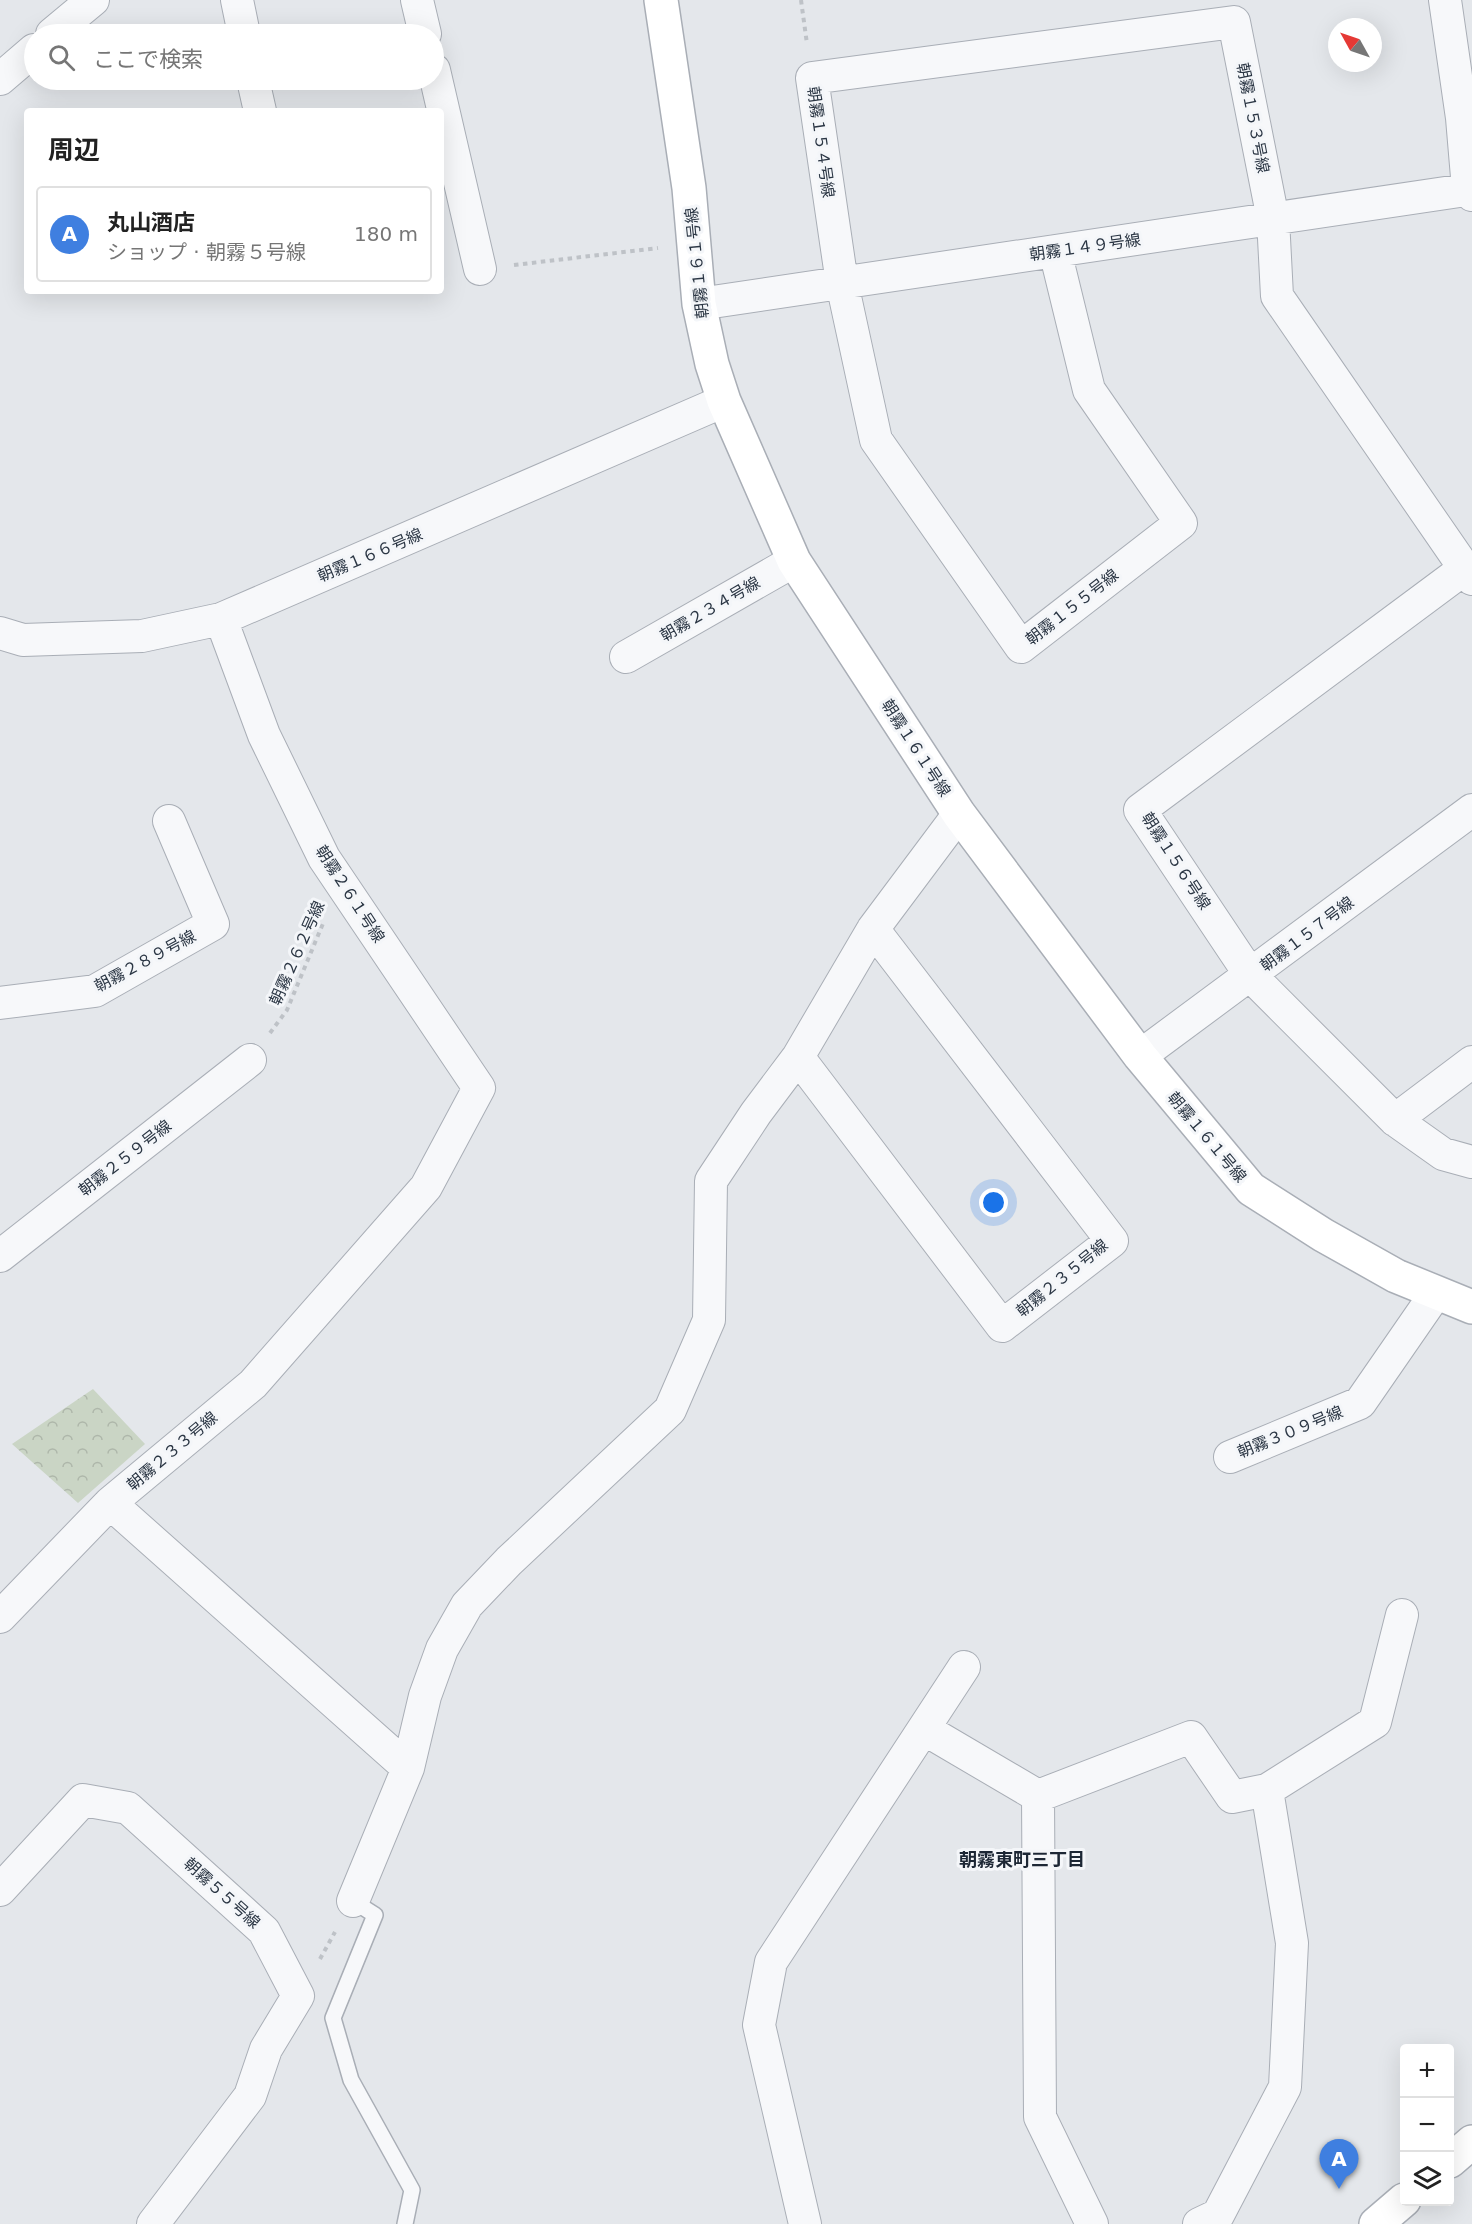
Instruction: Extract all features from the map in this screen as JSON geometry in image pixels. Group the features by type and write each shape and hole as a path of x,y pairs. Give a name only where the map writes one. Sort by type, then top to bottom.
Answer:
{"street":[{"path":"64,24 93,0"},
{"path":"237,0 242,24"},
{"path":"417,0 423,24"},
{"name":"朝霧１６１号線","path":"661,0 689,188 699,304 712,364 724,401 794,561 959,814 1140,1056 1251,1189 1323,1235 1387,1271 1472,1307"},
{"path":"1445,0 1471,191"},
{"name":"朝霧１５３号線","path":"812,78 1234,22 1273,219 1277,296 1468,574"},
{"path":"0,79 24,59"},
{"name":"朝霧１５４号線","path":"812,78 842,283"},
{"path":"255,90 259,108"},
{"path":"439,90 443,108"},
{"path":"444,114 480,269"},
{"name":"朝霧１４９号線","path":"699,304 1471,191"},
{"name":"朝霧１５５号線","path":"842,283 876,440 1021,647 1181,523 1089,390 1055,251"},
{"name":"朝霧１６６号線","path":"0,633 23,640 142,636 221,619 724,401"},
{"name":"朝霧２３４号線","path":"626,657 794,561"},
{"name":"朝霧１５６号線","path":"1468,574 1140,810 1251,975 1395,1120 1443,1154 1472,1162"},
{"name":"朝霧２６１号線","path":"221,619 264,735 324,858 479,1088"},
{"name":"朝霧１５７号線","path":"1140,1056 1472,810"},
{"path":"353,1901 408,1768 425,1696 442,1649 467,1605 509,1561 670,1410 709,1320 711,1181 756,1113 798,1057 873,929 959,814"},
{"name":"朝霧２８９号線","path":"0,1003 95,991 213,924 169,821"},
{"name":"朝霧２３５号線","path":"798,1057 1002,1326 1112,1241 873,929"},
{"name":"朝霧２５９号線","path":"0,1256 250,1060"},
{"path":"1395,1120 1472,1062"},
{"name":"朝霧２３３号線","path":"408,1768 110,1503 253,1384 426,1187 479,1088"},
{"name":"朝霧３０９号線","path":"1230,1457 1359,1403 1436,1293"},
{"path":"0,1617 110,1503"},
{"path":"1038,1797 1191,1737 1232,1797 1267,1790 1375,1722 1402,1616"},
{"path":"805,2224 759,2025 771,1962 964,1667"},
{"path":"924,1729 1038,1797"},
{"path":"1199,2224 1218,2215 1285,2087 1292,1943 1267,1790"},
{"path":"1038,1797 1040,2117 1092,2224"},
{"name":"朝霧５５号線","path":"0,1890 83,1800 128,1808 264,1931 298,1996"},
{"path":"153,2224 250,2096 266,2049 298,1996"},
{"path":"1454,2157 1472,2142"},
{"path":"1376,2224 1400,2203"}],"lane":[{"path":"353,1901 375,1915 333,2018 351,2080 412,2190 405,2224"}],"path":[{"name":"朝霧１５４号線","path":"801,0 812,78"},
{"path":"470,228 506,266 695,244"},
{"name":"朝霧２６２号線","path":"250,1060 286,1010 340,882"},
{"path":"298,1996 353,1901"}],"green space":[{"path":"93,1389 145,1444 78,1503 12,1444"}],"place":[{"name":"丸山酒店","path":"1339,2189"}],"district":[{"name":"朝霧東町三丁目","path":"1022,1859"}]}
